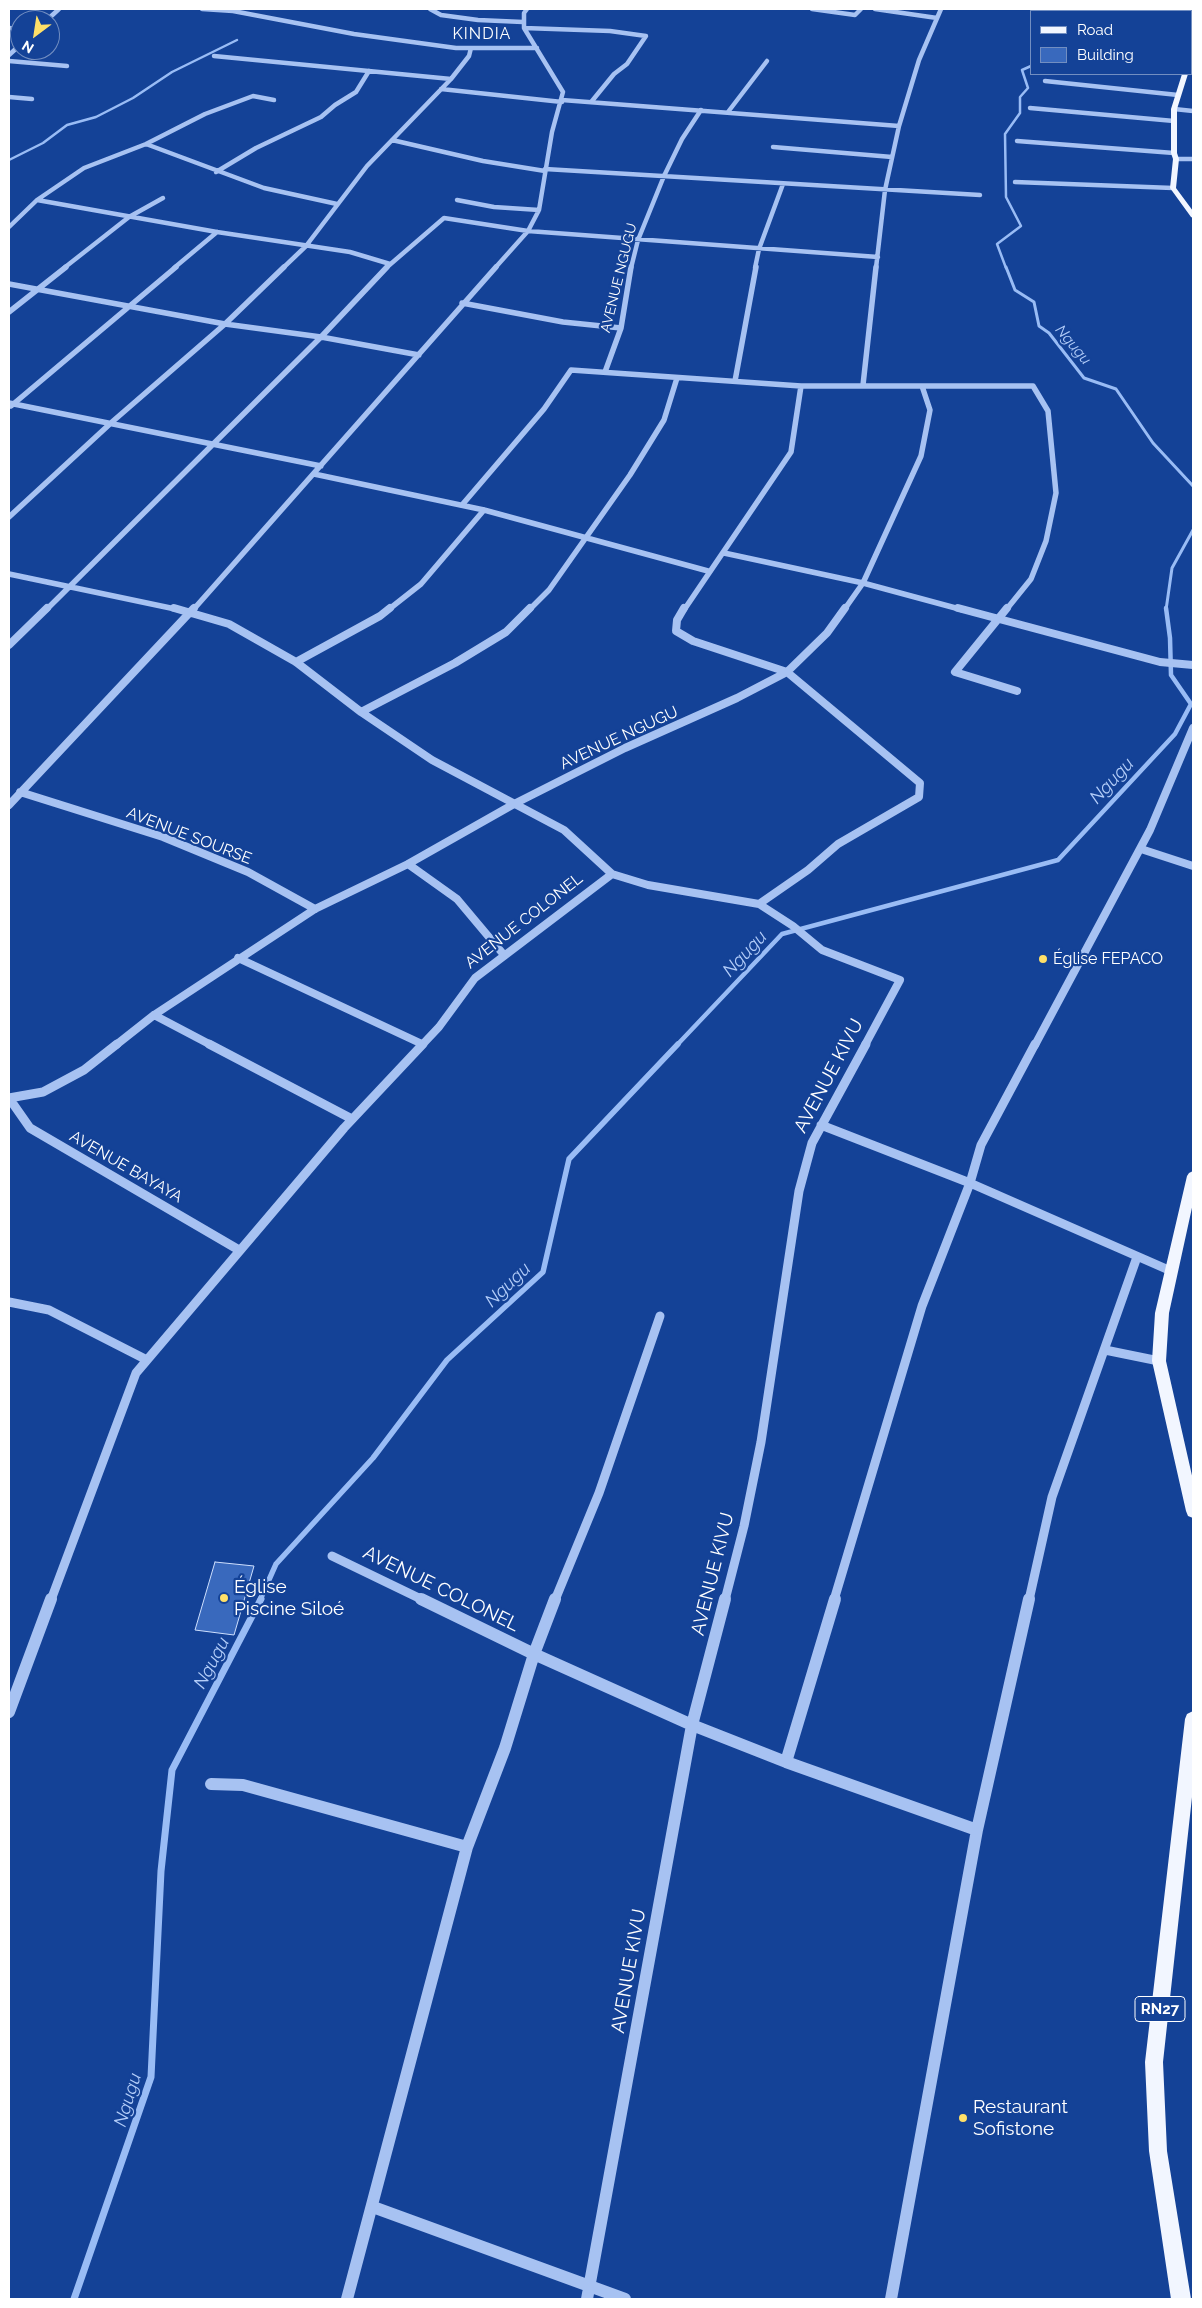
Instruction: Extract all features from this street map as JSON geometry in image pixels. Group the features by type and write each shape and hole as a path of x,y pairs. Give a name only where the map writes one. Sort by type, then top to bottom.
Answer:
{"main road":[{"path":"1184,75 1174,109 1175,156 1173,188 1193,216"},
{"path":"1193,1176 1162,1313 1159,1361 1193,1511"},
{"name":"RN27","path":"1181,2299 1158,2151 1154,2062 1193,1719"}],"street":[{"path":"202,9 219,9 354,34 470,48 537,48"},
{"path":"430,9 441,15 478,20 610,31 646,36 627,64 614,74 592,101"},
{"path":"9,804 191,612 419,355 462,303 528,231 539,210 552,132 563,92 523,25 527,9"},
{"path":"812,9 855,15 861,9"},
{"path":"875,9 937,18"},
{"path":"863,385 885,190 899,126 919,60 941,9"},
{"path":"9,517 112,422 224,324 306,246 367,166 451,78 469,56 470,48"},
{"path":"214,56 451,78"},
{"path":"9,60 67,66"},
{"path":"728,112 767,61"},
{"path":"216,172 256,148 321,117 335,105 356,92 369,70"},
{"path":"1045,81 1178,95"},
{"path":"441,89 562,101 592,101 899,126"},
{"path":"9,227 37,200 84,168 146,144 205,114 253,96 274,100"},
{"path":"9,97 32,99"},
{"path":"1030,108 1174,121"},
{"path":"1174,109 1193,111"},
{"name":"AVENUE NGUGU","path":"605,372 621,328 629,276 638,240 664,176 682,139 701,110"},
{"path":"392,140 483,161 545,170 980,195"},
{"path":"1017,141 1193,159"},
{"path":"146,144 216,172 264,188 338,204"},
{"path":"773,148 892,157"},
{"path":"1015,182 1173,188"},
{"path":"735,381 759,249 784,184"},
{"path":"9,312 130,217 163,198"},
{"path":"37,200 217,232 350,252 390,264"},
{"path":"457,200 494,207 539,210"},
{"path":"9,645 29,628 67,586 214,444 321,337 390,264 444,218 528,231 878,257"},
{"path":"11,405 217,232"},
{"path":"9,284 131,305 224,324 321,337 419,355"},
{"path":"462,303 563,322 621,328"},
{"path":"462,505 544,409 571,370 801,386 1033,386 1048,411 1056,492 1046,541 1030,579 955,672 1017,690"},
{"path":"361,712 455,663 506,632 549,590 588,537 664,420 677,378"},
{"path":"759,904 808,870 838,844 919,797 920,783 787,672 693,641 676,631 677,620 708,571 724,553 791,452 801,386"},
{"path":"787,672 827,633 863,583 921,456 930,410 922,386"},
{"path":"11,405 112,422 321,466"},
{"path":"314,474 484,510 708,571"},
{"path":"296,662 380,616 421,584 484,510"},
{"path":"724,553 863,583 1160,662 1193,665"},
{"path":"9,574 191,612 229,624 296,662 361,712 432,760 564,830 612,874 648,885 759,904 793,926"},
{"name":"AVENUE NGUGU","path":"9,1098 43,1092 84,1070 154,1015 315,908 408,864 514,804 625,748 736,698 787,672"},
{"path":"786,1762 922,1306 970,1183 981,1145 1141,849 1193,728"},
{"name":"AVENUE SOURSE","path":"20,792 163,836 248,872 315,908"},
{"path":"1141,849 1193,866"},
{"path":"408,864 457,899 504,955"},
{"name":"AVENUE COLONEL","path":"9,1712 136,1373 352,1119 439,1027 475,978 612,874"},
{"name":"AVENUE KIVU","path":"588,2293 692,1725 744,1526 761,1442 799,1191 812,1143 820,1126 900,980 822,950 793,926"},
{"path":"238,958 422,1044"},
{"path":"154,1015 352,1119"},
{"name":"AVENUE BAYAYA","path":"9,1098 30,1128 239,1250"},
{"path":"820,1126 970,1183 1171,1271"},
{"path":"891,2299 977,1830 1052,1497 1137,1256"},
{"path":"9,1302 49,1310 147,1360"},
{"path":"347,2299 373,2208 467,1847 504,1748 534,1654 599,1493 660,1316"},
{"path":"1105,1350 1159,1361"},
{"name":"AVENUE COLONEL","path":"332,1556 534,1654"},
{"path":"534,1654 692,1725 786,1762 977,1830"},
{"path":"211,1784 243,1785 467,1847"},
{"path":"373,2208 588,2293 625,2299"}],"building":[{"name":"Église Piscine Siloé","path":"215,1562 254,1566 234,1635 195,1630"}],"waterway":[{"path":"9,160 43,143 67,125 96,117 133,98 172,72 237,40"},
{"name":"Ngugu","path":"1006,268 997,244 1021,226 1006,197 1005,134 1020,113 1020,97 1028,88 1022,70 1030,66"},
{"name":"Ngugu","path":"1006,267 1015,290 1034,302 1039,326 1049,333 1084,378 1116,389 1153,443 1193,486"},
{"name":"Ngugu","path":"1166,609 1172,568 1193,530"},
{"name":"Ngugu","path":"677,1045 782,934 1058,860 1175,734 1191,704 1171,675 1170,638 1166,609"},
{"name":"Ngugu","path":"260,1600 276,1564 373,1458 447,1360 543,1272 569,1159 678,1044"},
{"name":"Ngugu","path":"74,2299 151,2077 161,1871 172,1770 261,1599"}],"place":[{"name":"Église FEPACO","path":"1043,959"},
{"name":"Église Piscine Siloé","path":"224,1598"},
{"name":"Restaurant Sofistone","path":"963,2118"}],"district":[{"name":"KINDIA","path":"482,34"}]}
